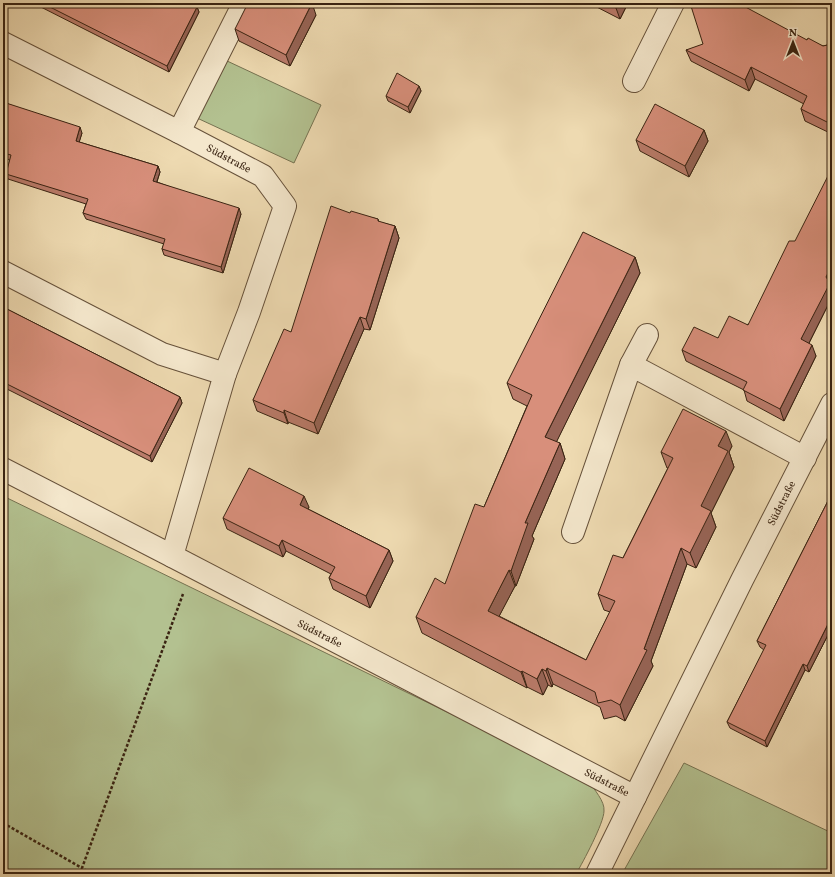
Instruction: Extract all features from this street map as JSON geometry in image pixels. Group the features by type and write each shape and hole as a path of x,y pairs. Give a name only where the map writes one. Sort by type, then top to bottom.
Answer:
{"street":[{"path":"179,132 244,3"},
{"path":"634,81 673,3"},
{"name":"Südstraße","path":"3,43 263,176 285,206 249,312 225,374 172,556 635,797"},
{"path":"3,272 162,354 225,374"},
{"path":"573,532 631,365 647,335"},
{"path":"631,365 805,458"},
{"name":"Südstraße","path":"597,874 742,580 832,404"},
{"path":"3,469 172,556"}],"path":[{"path":"82,868 193,567"},
{"path":"3,823 91,874"}],"green space":[{"path":"225,60 321,105 294,163 197,118"},
{"path":"3,496 589,781 603,803 604,811 597,833 576,874 3,874"},
{"path":"684,763 832,833 832,874 622,874"}],"building":[{"path":"42,3 188,3 197,7 167,66"},
{"path":"248,3 312,3 286,55 235,29"},
{"path":"606,3 618,3 616,8"},
{"path":"690,3 738,3 807,40 808,38 823,46 832,44 831,124 801,109 807,96 751,67 745,80 686,50 703,44"},
{"path":"397,73 419,86 408,107 386,96"},
{"path":"3,102 80,127 76,141 158,166 153,181 239,208 221,267 162,249 165,239 83,213 88,199 6,174 11,155 3,153"},
{"path":"655,104 704,130 685,166 636,140"},
{"path":"832,168 832,265 826,277 830,283 801,339 812,345 780,409 743,390 747,382 682,350 694,327 718,338 729,316 748,325 789,241 795,241"},
{"path":"331,206 350,213 351,211 378,219 378,221 395,226 366,319 360,317 314,423 284,410 284,413 253,400 284,329 291,332"},
{"path":"583,232 635,257 545,437 560,443 525,523 528,523 511,571 509,570 488,611 586,660 615,601 598,594 613,555 623,558 673,458 661,452 683,409 726,431 718,446 728,451 701,506 711,511 690,553 681,548 644,649 647,650 620,705 611,700 598,703 595,692 547,668 546,671 542,669 537,679 416,617 435,578 445,584 475,504 484,507 532,395 507,383"},
{"path":"3,307 180,397 150,456 3,382"},
{"path":"249,468 304,496 300,505 389,550 366,596 329,578 335,567 282,540 279,546 223,518"},
{"path":"832,493 832,616 807,666 803,664 765,741 727,722 766,645 757,641"}]}
